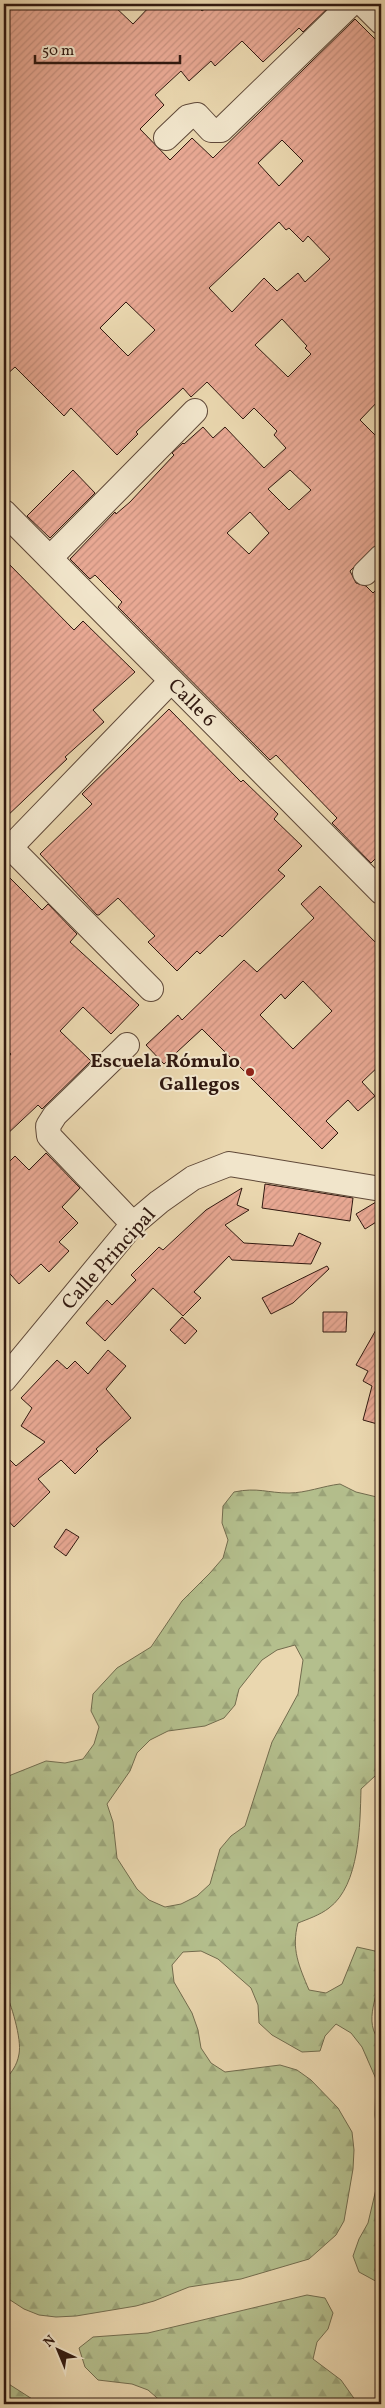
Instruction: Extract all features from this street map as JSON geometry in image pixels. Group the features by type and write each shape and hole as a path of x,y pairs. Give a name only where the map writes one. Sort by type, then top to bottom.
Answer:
{"street":[{"path":"166,138 188,117 196,115 211,130 221,130 351,4"},
{"path":"363,4 381,22"},
{"path":"50,558 196,410"},
{"name":"Calle 6","path":"4,512 381,891"},
{"path":"151,989 7,850 171,680"},
{"path":"127,1045 55,1115 48,1126 48,1136 132,1224"},
{"name":"Calle Principal","path":"4,1380 132,1224 193,1178 229,1164 381,1189"}],"green space":[{"path":"340,1484 356,1492 381,1498 381,1775 375,1776 361,1789 359,1836 347,1885 339,1898 329,1908 318,1915 298,1923 295,1941 299,1965 309,1990 326,1993 342,1984 357,1947 375,1951 378,1958 381,1970 373,2007 372,2026 381,2042 381,2168 375,2115 376,2079 362,2047 351,2033 336,2024 325,2036 320,2051 302,2052 272,2035 259,2023 258,2005 251,1988 218,1959 201,1951 183,1952 172,1965 174,1982 192,2013 198,2030 201,2048 211,2063 225,2072 280,2065 297,2070 311,2080 338,2108 352,2132 354,2150 353,2169 344,2221 336,2235 309,2259 241,2279 189,2287 136,2306 76,2316 56,2317 39,2315 24,2309 4,2296 4,2081 15,2066 20,2047 15,2021 4,1989 4,1780 11,1775 46,1761 65,1763 83,1759 94,1744 99,1727 91,1711 93,1694 117,1668 151,1647 182,1601 223,1558 228,1540 222,1523 223,1506 234,1492 256,1490 295,1493","holes":["295,1645 303,1660 298,1694 272,1742 245,1826 231,1836 220,1849 210,1884 197,1896 181,1904 165,1907 149,1900 137,1889 117,1858 113,1822 107,1804 130,1771 137,1753 150,1740 168,1731 205,1726 224,1718 235,1705 239,1689 262,1660 277,1650"]},
{"path":"381,2168 381,2284 359,2272 353,2256 359,2239 368,2223"},
{"path":"307,2295 325,2298 333,2313 328,2329 317,2342 313,2359 341,2380 358,2404 164,2404 148,2390 132,2384 98,2380 85,2367 79,2348 93,2337 148,2333"},
{"path":"4,2381 40,2404 4,2404"}],"building":[{"path":"4,4 112,4 133,24 152,4 196,4 202,11 211,4 332,4 303,32 299,28 263,62 242,41 215,66 211,61 189,81 181,71 155,95 164,105 140,129 170,160 192,138 213,158 355,19 381,45 381,398 360,420 381,441 381,540 350,571 356,583 366,586 373,593 381,585 381,853 371,863 332,823 337,818 276,755 270,760 118,607 122,602 95,575 90,579 70,559 115,512 116,514 130,502 174,455 172,453 203,427 213,438 225,427 264,468 286,448 274,435 277,431 254,408 243,419 207,382 191,397 183,388 136,432 138,434 117,455 71,408 64,416 15,367 4,377","holes":["282,140 303,161 279,186 258,163","279,222 286,230 289,228 303,242 308,236 330,259 305,282 298,273 277,291 264,278 232,312 209,288","126,302 155,330 128,356 100,328","282,319 307,346 305,348 311,354 288,377 255,345","290,470 311,490 289,510 268,489","250,512 269,533 249,554 227,533"]},
{"path":"73,470 95,493 50,538 27,516"},
{"path":"4,559 74,630 83,621 135,672 93,710 104,722 65,757 67,759 4,819"},
{"path":"169,709 241,782 243,780 278,814 274,819 302,846 278,870 285,876 222,937 220,935 200,954 197,951 177,971 148,942 155,936 118,898 97,915 40,854 92,804 82,794"},
{"path":"4,872 42,910 48,904 77,934 70,942 139,1005 111,1034 83,1007 60,1031 91,1061 42,1109 38,1105 4,1137 4,1062 11,1054 4,1048"},
{"path":"320,886 381,948 381,1064 362,1082 375,1096 358,1111 348,1100 326,1121 338,1133 322,1149 202,1029 164,1064 146,1045 178,1015 182,1020 244,960 257,972 314,918 301,904","holes":["303,981 332,1011 293,1049 260,1015 281,994 285,999"]},
{"path":"46,1153 80,1188 62,1207 78,1223 59,1242 69,1251 49,1272 41,1264 19,1284 4,1267 4,1167 15,1156 29,1170"},
{"path":"265,1184 353,1198 350,1221 262,1208"},
{"path":"242,1188 237,1205 249,1210 225,1225 244,1243 293,1246 299,1233 321,1243 311,1264 232,1260 229,1256 194,1292 201,1298 183,1316 153,1288 105,1341 86,1323 107,1300 112,1305 136,1280 131,1275 159,1247 163,1250 206,1210"},
{"path":"376,1202 381,1202 381,1219 365,1229 356,1214"},
{"path":"327,1266 329,1269 293,1303 271,1314 262,1298"},
{"path":"323,1312 347,1312 346,1332 323,1332"},
{"path":"182,1317 197,1331 185,1344 170,1330"},
{"path":"381,1321 381,1425 363,1420 372,1386 363,1381 368,1371 356,1365"},
{"path":"108,1350 126,1366 106,1389 131,1418 96,1449 98,1451 75,1474 61,1460 38,1479 50,1492 14,1527 4,1516 4,1454 16,1466 45,1442 21,1426 32,1408 21,1398 57,1360 67,1369 75,1361 88,1374"},
{"path":"66,1529 79,1537 66,1556 54,1547"}],"place":[{"name":"Escuela Rómulo Gallegos","path":"250,1072"}]}
